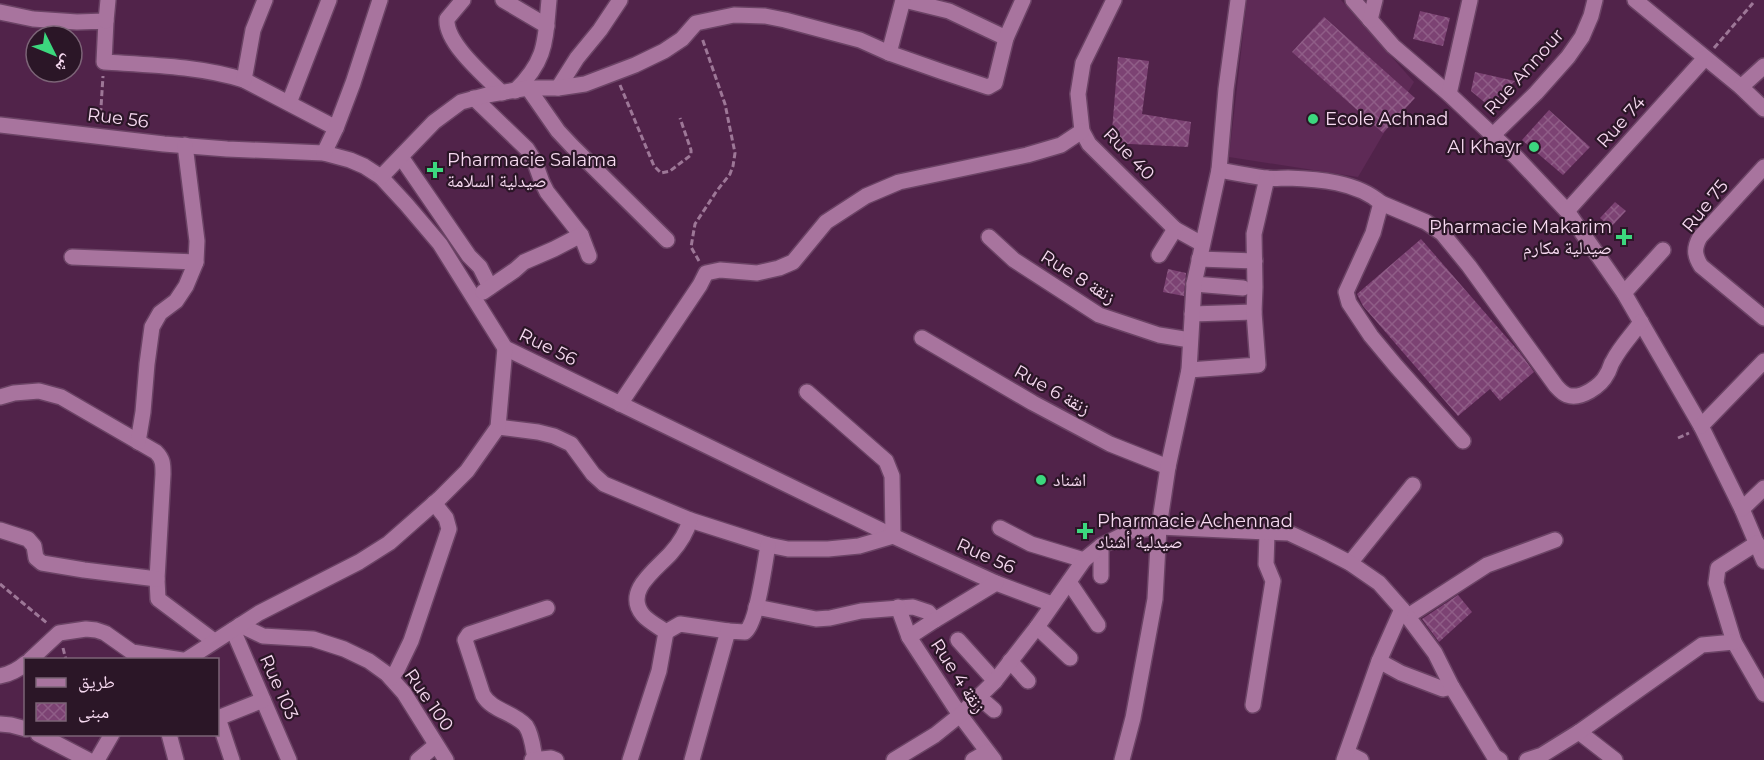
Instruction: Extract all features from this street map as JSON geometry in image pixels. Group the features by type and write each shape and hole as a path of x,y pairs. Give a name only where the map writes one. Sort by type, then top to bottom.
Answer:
{"street":[{"path":"108,0 104,62 202,70 228,75 244,80 336,128"},
{"path":"244,80 253,30 265,0"},
{"path":"289,103 329,0"},
{"path":"324,153 336,128 361,60 380,0"},
{"path":"464,0 447,19 448,31 459,48 515,91 667,240"},
{"path":"503,0 547,26"},
{"path":"515,91 538,64 546,39 549,0"},
{"path":"558,88 620,0"},
{"path":"889,53 903,0 952,6 1006,38"},
{"path":"381,177 434,122 461,102 515,91 585,84 650,58 672,46 682,39 696,22 734,15 765,16 860,40 889,53 988,87 995,83 1006,38 1023,0"},
{"name":"Rue 40","path":"1114,0 1083,63 1078,94 1082,131 1089,144 1175,229 1202,244"},
{"path":"1122,760 1134,718 1155,599 1160,527 1168,467 1189,370 1194,284 1198,259 1219,170 1226,89 1238,0"},
{"path":"1353,0 1393,46 1449,94 1517,158 1567,212 1624,293 1701,426 1742,509 1764,561"},
{"path":"1370,20 1375,0"},
{"path":"1449,94 1470,0"},
{"name":"Rue Annour","path":"1492,136 1536,93 1568,57 1582,37 1595,0"},
{"path":"1635,0 1741,87 1764,109"},
{"path":"0,12 33,19 106,21"},
{"name":"Rue 74","path":"1567,212 1705,58"},
{"path":"1741,87 1764,66"},
{"path":"474,98 527,149 547,192 581,235 589,256"},
{"name":"Rue 56","path":"0,125 185,146 324,153 357,163 381,177 440,244 505,348 894,536 996,583 1052,604"},
{"path":"620,404 706,273 720,270 757,273 780,268 793,262 826,222 866,196 899,183 1027,155 1060,145 1082,131"},
{"path":"138,441 152,327 160,313 176,301 186,286 196,262 197,241 185,146"},
{"path":"401,157 469,256 480,267 490,287"},
{"name":"Rue 75","path":"1764,167 1700,237 1695,249 1701,266 1764,318"},
{"path":"1219,170 1267,178 1291,178 1342,184 1361,189 1381,202 1426,222 1442,233 1469,266 1556,386 1569,396 1577,396 1604,380 1611,363 1641,322"},
{"path":"1189,370 1258,365 1254,312 1254,234 1267,178"},
{"path":"1381,202 1373,233 1346,292 1349,303 1371,336 1463,441"},
{"path":"1159,255 1175,229"},
{"path":"474,299 524,262 581,235"},
{"name":"Rue 8 زنقة","path":"988,237 1014,260 1099,315 1159,335 1190,340"},
{"path":"1624,293 1663,249"},
{"path":"72,257 196,262"},
{"path":"1198,259 1255,261"},
{"path":"1194,284 1243,288"},
{"path":"1192,314 1254,312"},
{"name":"Rue 6 زنقة","path":"922,338 1110,444 1168,467"},
{"path":"32,658 59,633 96,630 110,636 132,652 191,658 259,613 359,562 389,543 435,503 466,471 498,427 505,348"},
{"path":"1701,426 1764,361"},
{"path":"0,397 24,392 50,393 69,401 160,456 163,465 157,595 160,602 214,641"},
{"path":"498,427 554,436 571,444 593,474 604,484 690,520 768,546 788,549 828,549 859,546 894,536 892,476 886,461 807,392"},
{"path":"1350,563 1413,485"},
{"path":"1742,509 1764,488"},
{"path":"391,678 411,641 449,529 446,518 435,503"},
{"path":"666,632 643,615 636,601 638,589 672,551 688,529 690,520"},
{"path":"894,760 935,735 960,716 995,681 1037,627 1084,560 1101,546 1131,531 1160,527 1289,533 1350,563 1379,583 1435,653 1452,687 1495,759"},
{"path":"1000,528 1031,544 1084,560"},
{"path":"0,530 28,539 34,546 36,558 42,563 72,569 157,579"},
{"path":"1253,705 1273,581 1266,564 1267,533"},
{"path":"1361,760 1345,757 1379,661 1405,613 1487,565 1555,540"},
{"path":"1757,543 1718,568 1716,583 1734,642 1764,694"},
{"path":"666,632 680,624 728,631 748,631 756,607 768,546"},
{"path":"1101,546 1101,576"},
{"path":"1069,582 1098,625"},
{"name":"Rue 4 زنقة","path":"991,756 960,716 909,637 996,583"},
{"path":"756,607 816,619 898,607 921,609 928,612 935,620"},
{"path":"898,607 909,637"},
{"path":"547,608 469,634 465,640 487,702 525,725 530,733 533,759 556,760"},
{"name":"Rue 100","path":"236,627 263,636 313,639 344,649 369,661 391,678 404,693 446,760"},
{"name":"Rue 103","path":"236,627 263,700 289,760"},
{"path":"1037,627 1070,658"},
{"path":"692,760 728,631"},
{"path":"630,760 659,671 666,632"},
{"path":"958,640 995,681"},
{"path":"1539,758 1702,645 1734,642"},
{"path":"1010,661 1028,681"},
{"path":"1379,661 1401,673 1443,689 1452,687"},
{"path":"0,676 8,675 24,665"},
{"path":"979,697 994,710"},
{"path":"219,718 263,700"},
{"path":"219,721 232,760"},
{"path":"0,724 24,728"},
{"path":"1579,732 1615,760"},
{"path":"40,736 88,760"},
{"path":"97,760 111,736"},
{"path":"169,736 176,760"},
{"path":"418,760 436,745"},
{"path":"973,760 991,756"}],"path":[{"path":"1705,58 1753,3"},
{"path":"696,22 725,104 735,153 730,174 695,224 691,247 706,273"},
{"path":"100,135 104,62"},
{"path":"615,73 654,166 661,173 670,171 691,155 680,118"},
{"path":"0,584 59,633 65,658"}],"shaded area":[{"name":"Ecole Achnad","path":"1247,0 1341,0 1414,82 1358,177 1229,157"}],"building":[{"path":"1420,11 1450,18 1443,46 1413,39"},
{"path":"1324,17 1415,98 1383,133 1292,52"},
{"path":"1118,57 1149,61 1142,114 1191,122 1188,147 1111,143"},
{"path":"1475,72 1515,81 1489,106 1471,91"},
{"path":"1549,110 1590,147 1563,175 1522,140"},
{"path":"1615,202 1626,211 1611,227 1600,218"},
{"path":"1421,239 1534,372 1500,401 1490,389 1458,416 1363,306 1357,294"},
{"path":"1168,269 1186,273 1184,296 1163,292"},
{"path":"1458,595 1472,612 1439,642 1422,619"}],"place":[{"name":"Ecole Achnad","path":"1313,119"},
{"name":"Al Khayr","path":"1534,147"},
{"name":"Pharmacie Salama صيدلية السلامة","path":"435,170"},
{"name":"Pharmacie Makarim صيدلية مكارم","path":"1624,237"},
{"name":"اشناد","path":"1041,480"},
{"name":"Pharmacie Achennad صيدلية أشناد","path":"1085,531"}]}
